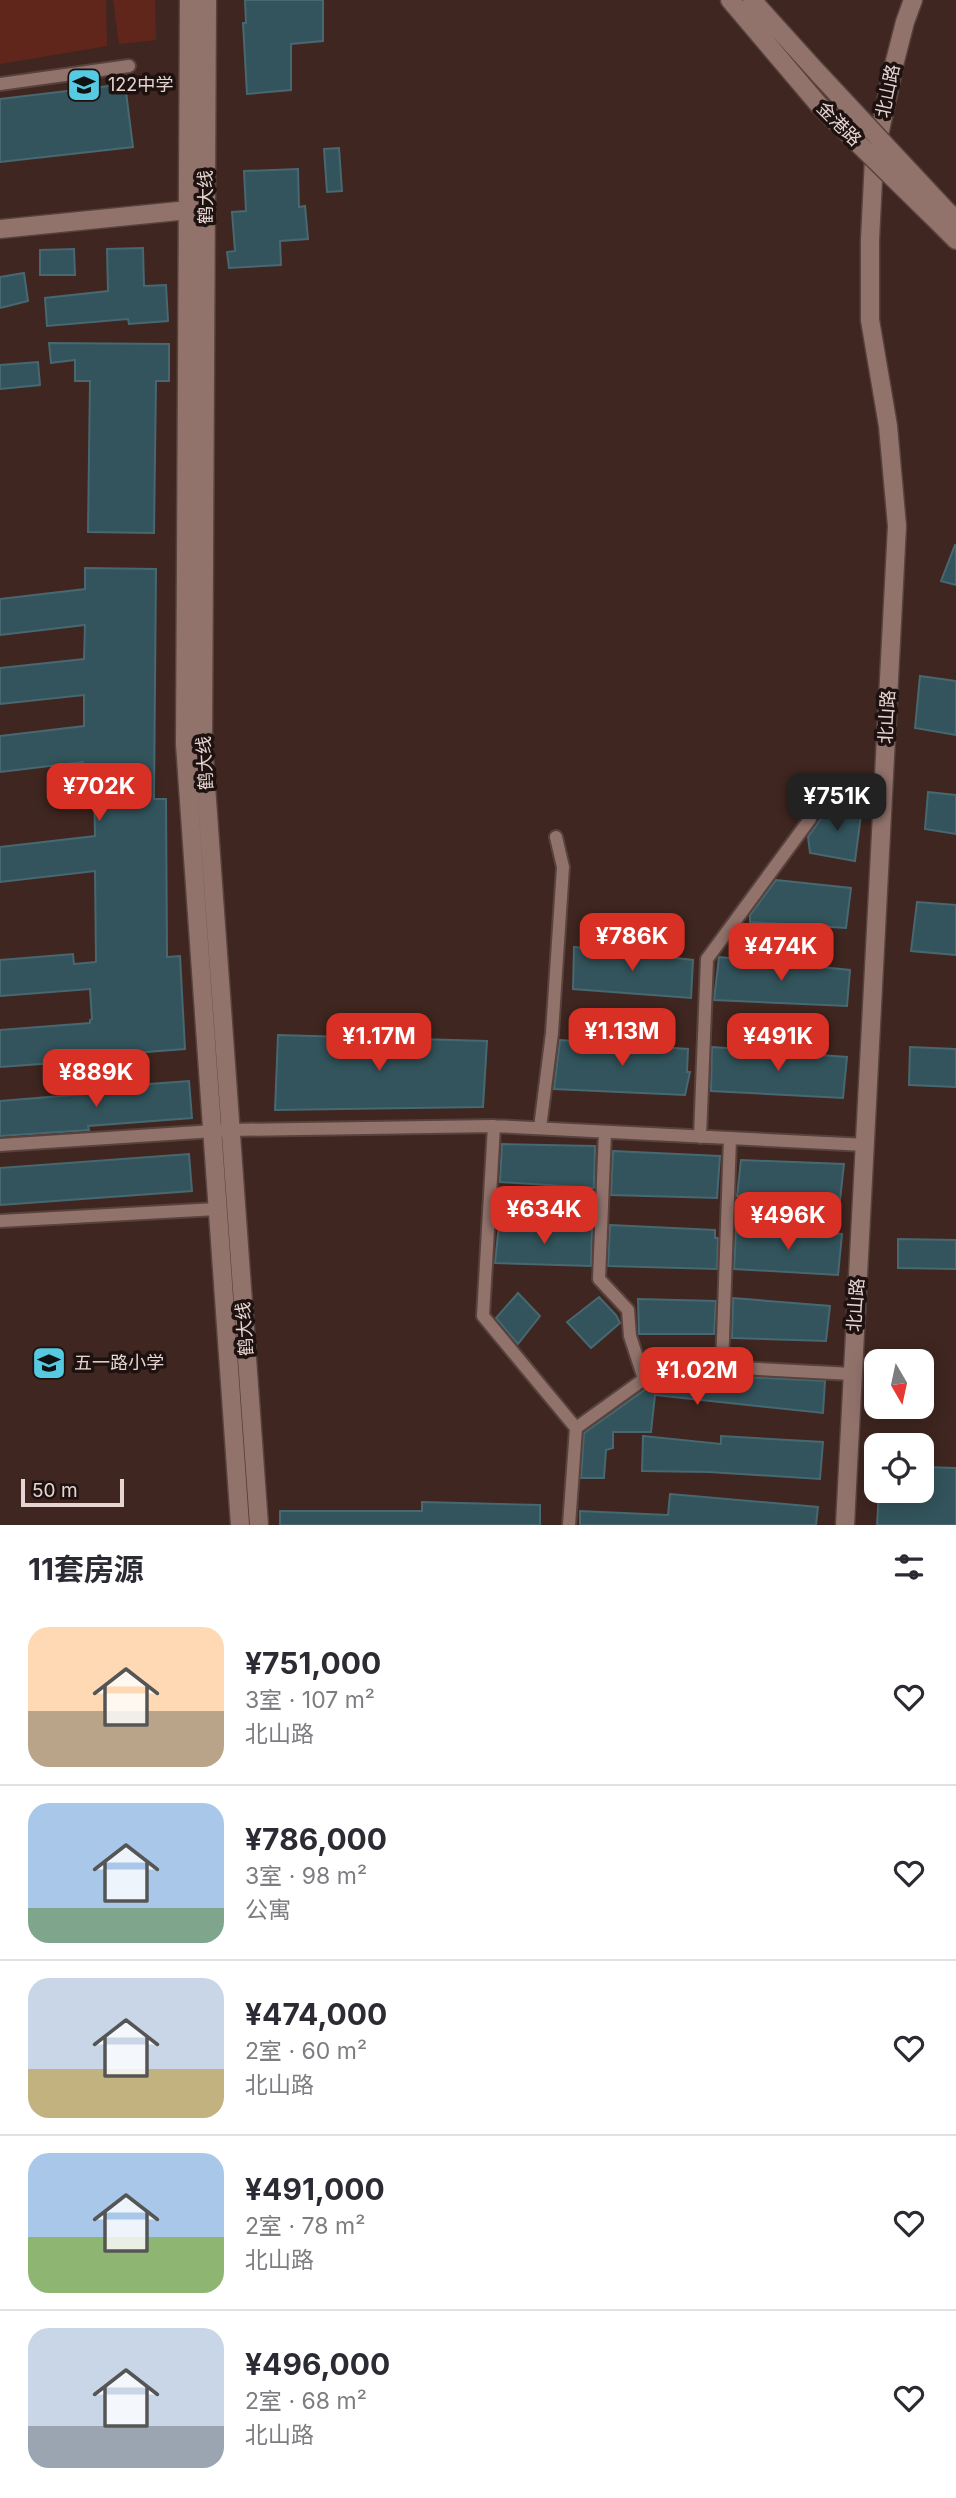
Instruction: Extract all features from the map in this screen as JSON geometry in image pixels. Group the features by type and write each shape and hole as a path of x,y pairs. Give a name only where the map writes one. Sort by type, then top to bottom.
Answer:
{"main road":[{"name":"鹤大线","path":"189,0 197,209"},
{"name":"鹤大线","path":"207,0 197,209 185,744 259,1525"},
{"name":"金港路","path":"730,0 819,105 944,214"},
{"name":"金港路","path":"752,0 944,214 956,240"},
{"name":"北山路","path":"845,1525 866,1146 874,934 898,526 888,426 870,320 870,240 874,159 894,65 913,0"},
{"path":"0,229 197,209"},
{"name":"鹤大线","path":"221,1130 217,1209 240,1525"}],"street":[{"path":"0,84 130,66"},
{"path":"699,1137 706,959 810,819"},
{"path":"540,1128 552,1033 563,867 556,837"},
{"path":"0,1145 221,1130 494,1126 866,1146"},
{"path":"494,1126 483,1316 576,1428 569,1525"},
{"path":"605,1132 599,1279 628,1310 630,1336 644,1379"},
{"path":"722,1367 730,1138"},
{"path":"0,1221 217,1209"},
{"path":"576,1428 665,1364 852,1374"}],"shaded area":[{"path":"0,0 106,0 107,46 0,64"},
{"path":"113,0 155,0 156,40 119,44"}],"building":[{"path":"245,0 323,0 323,41 291,44 291,90 247,94 243,23 246,23"},
{"path":"125,84 133,147 0,162 0,99"},
{"path":"339,148 342,191 327,192 324,149"},
{"path":"298,169 299,207 305,206 308,239 280,241 281,265 229,268 227,252 235,251 232,212 246,211 244,171"},
{"path":"143,248 144,286 166,285 168,321 129,324 128,319 47,326 45,298 108,291 107,249"},
{"path":"74,249 75,275 40,275 40,250"},
{"path":"24,273 28,301 0,308 0,277"},
{"path":"49,343 169,344 169,381 156,381 154,533 88,532 90,381 75,381 75,360 51,363"},
{"path":"38,362 40,385 0,389 0,365"},
{"path":"956,545 956,585 941,581"},
{"path":"85,568 156,569 154,799 166,799 167,957 180,956 185,1049 81,1057 81,1061 0,1067 0,1030 90,1023 92,1019 90,989 0,996 0,960 73,954 74,964 96,962 95,871 0,882 0,847 95,836 94,785 83,785 83,762 0,772 0,736 84,726 84,695 0,704 0,668 84,659 85,625 0,635 0,599 85,589"},
{"path":"920,676 956,681 956,735 915,728"},
{"path":"928,792 956,795 956,834 925,829"},
{"path":"830,806 862,807 855,861 810,853 808,837"},
{"path":"776,880 851,888 846,928 750,922 750,915"},
{"path":"917,902 956,905 956,955 911,951"},
{"path":"574,947 693,960 691,998 573,989"},
{"path":"719,957 850,970 847,1006 714,1000"},
{"path":"278,1035 487,1041 483,1107 275,1110"},
{"path":"560,1040 688,1049 687,1072 690,1072 685,1095 554,1089"},
{"path":"712,1047 847,1057 843,1098 711,1091"},
{"path":"910,1047 956,1049 956,1087 909,1085"},
{"path":"189,1081 192,1118 88,1126 89,1130 0,1136 0,1101 97,1093 96,1088"},
{"path":"502,1144 595,1146 594,1188 500,1182"},
{"path":"613,1151 720,1156 717,1198 611,1195"},
{"path":"189,1154 192,1191 0,1205 0,1168"},
{"path":"741,1160 844,1164 840,1200 737,1196"},
{"path":"499,1224 592,1229 591,1266 495,1263"},
{"path":"610,1225 715,1230 715,1238 718,1238 717,1269 608,1266"},
{"path":"736,1229 842,1234 838,1275 734,1269"},
{"path":"898,1239 956,1240 956,1269 898,1268"},
{"path":"518,1293 540,1316 518,1344 496,1318"},
{"path":"599,1297 620,1323 591,1348 567,1322"},
{"path":"733,1298 830,1306 826,1341 732,1338"},
{"path":"638,1299 716,1301 714,1334 639,1334"},
{"path":"668,1373 825,1381 823,1413 655,1395 651,1432 613,1432 613,1448 606,1450 604,1478 581,1478 584,1433 650,1386 666,1382"},
{"path":"643,1436 721,1444 721,1436 823,1442 820,1479 642,1471"},
{"path":"934,1467 956,1468 956,1525 877,1525 878,1503 934,1503"},
{"path":"670,1494 818,1507 816,1525 580,1525 580,1511 668,1515"},
{"path":"422,1502 540,1505 540,1525 280,1525 280,1511 422,1511"}],"place":[{"name":"122中学","path":"84,85"},
{"name":"五一路小学","path":"49,1363"}]}
